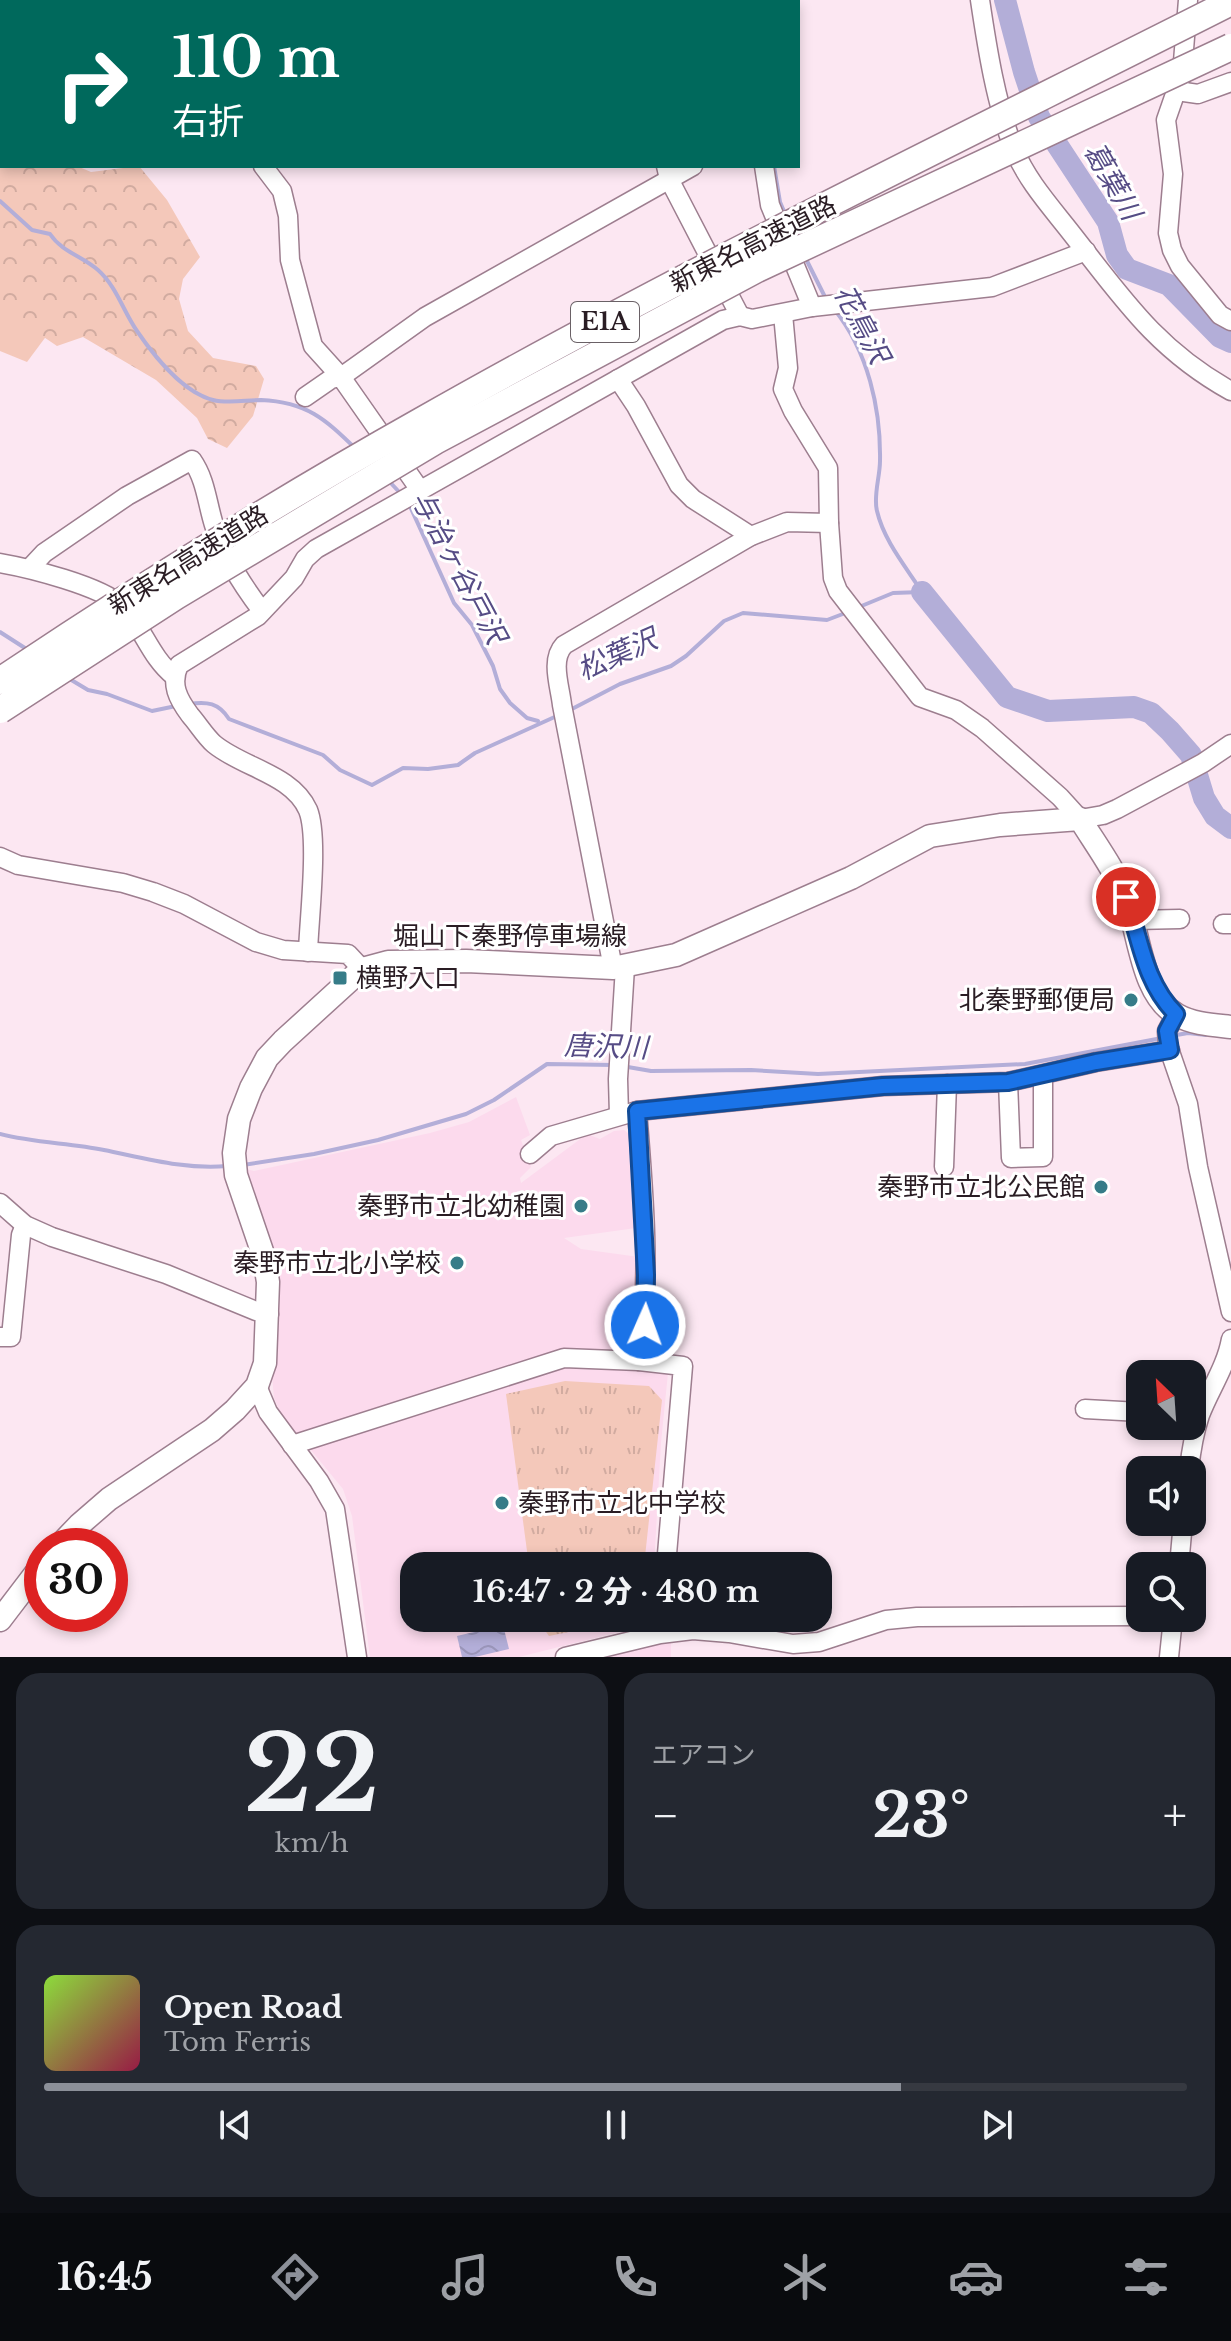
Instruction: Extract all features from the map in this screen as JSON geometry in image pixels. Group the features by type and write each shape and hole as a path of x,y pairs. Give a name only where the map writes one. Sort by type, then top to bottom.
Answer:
{"highway":[{"name":"新東名高速道路","path":"0,681 288,497 424,419 735,252 1231,2"},
{"name":"新東名高速道路","path":"0,710 176,596 435,441 757,269 1231,47"}],"main road":[{"path":"1080,819 1117,878 1134,920 1151,982 1162,1000 1170,1035 1195,1022 1231,1027"},
{"name":"堀山下秦野停車場線","path":"257,1386 265,1363 269,1314 264,1257 235,1164 239,1119 267,1058 362,969 388,962 466,961 619,968 676,955 851,878 930,836 988,827 1080,819"},
{"path":"78,1528 109,1499 212,1430 257,1386"},
{"path":"0,1620 24,1589"}],"street":[{"path":"980,0 1005,124 1032,182 1145,327 1204,376 1231,391"},
{"path":"1188,0 1182,74 1166,120 1173,174 1167,223 1172,250 1180,266 1220,315 1231,321"},
{"path":"1177,91 1198,94 1231,82"},
{"path":"265,168 282,191 288,216 290,260 313,346 341,377 417,492"},
{"path":"764,168 770,205 824,306"},
{"path":"305,397 331,379 341,377 425,317 667,172 740,316"},
{"path":"174,676 179,665 239,630 262,611 294,578 305,559 316,549 666,355 723,320 740,316 752,319 824,306 992,287 1086,251"},
{"path":"783,314 788,368 783,389 828,468 833,578 850,611 920,697 956,710 982,728 1060,797 1080,819 1117,809 1195,768 1231,744"},
{"path":"618,379 679,485 693,499 751,536"},
{"path":"30,568 44,553 127,496 192,460 203,482 223,547 262,611"},
{"path":"639,1361 645,1325 646,1275 628,1113 618,1079 619,968 564,710 557,657 564,645 751,536 787,522 809,520 829,523"},
{"path":"0,563 30,568 92,590 121,605 160,665 174,676 181,702 211,742 232,757 287,785 298,795 307,808 313,834 308,952"},
{"path":"0,857 18,865 123,883 153,892 184,904 256,942 283,950 348,954 362,969"},
{"path":"1134,920 1180,919"},
{"path":"530,1154 551,1136 628,1113 883,1086 1008,1082 1096,1062 1170,1035 1188,1104 1198,1167 1231,1312"},
{"path":"1008,1082 1011,1158 1043,1157 1043,1075"},
{"path":"944,1167 947,1084"},
{"path":"0,1203 25,1225 52,1237 166,1274 269,1314"},
{"path":"0,1337 11,1337 21,1235 25,1225"},
{"path":"1206,1399 1223,1369 1230,1346"},
{"path":"292,1445 564,1358 683,1366 667,1552"},
{"path":"257,1386 268,1412 319,1481 335,1509 357,1657"},
{"path":"1085,1409 1126,1411"},
{"path":"712,1632 793,1644 819,1642 886,1620 917,1617 1126,1616"},
{"path":"565,1657 642,1632"},
{"path":"1169,1657 1172,1632"}],"shaded area":[{"name":"秦野市立北小学校","path":"516,1097 530,1135 521,1140 531,1167 520,1178 521,1183 587,1134 600,1139 614,1131 624,1130 630,1135 636,1228 564,1238 581,1249 639,1257 634,1348 629,1355 563,1352 302,1435 296,1434 274,1398 272,1375 277,1355 279,1303 277,1270 246,1169 254,1171 430,1133 469,1122"},
{"name":"秦野市立北中学校","path":"563,1366 668,1373 655,1552 400,1552 400,1632 619,1632 519,1657 370,1657 352,1516 343,1489 310,1449"},
{"path":"671,1639 671,1657 612,1657 613,1653"}],"green space":[{"path":"0,168 82,168 91,172 141,168 167,200 200,257 183,279 179,299 188,331 213,358 256,366 264,379 253,416 227,448 208,439 197,418 156,380 83,337 57,346 29,327 24,318 0,312"},
{"path":"0,273 59,319 27,362 0,351"},
{"path":"565,1381 649,1386 662,1400 646,1552 527,1552 506,1394"},
{"path":"546,1632 569,1632 549,1636"}],"water":[{"path":"474,1632 505,1632 509,1649 462,1657 457,1636"}],"waterway":[{"name":"葛葉川","path":"1005,0 1039,117 1108,222 1117,255 1127,269 1169,285 1220,337 1231,342"},
{"name":"花鳥沢","path":"774,168 780,202 786,216"},
{"name":"与治ヶ谷戸沢","path":"0,201 32,230 50,234 60,245 98,270 152,351 170,372 191,389 213,400 277,401 303,408 335,429 356,449"},
{"name":"花鳥沢","path":"805,257 826,299"},
{"name":"花鳥沢","path":"834,309 856,343 875,401 880,441 876,493 880,522 922,592"},
{"name":"与治ヶ谷戸沢","path":"388,480 401,494"},
{"name":"与治ヶ谷戸沢","path":"409,504 454,603 472,625 493,666 500,689 527,718 538,721"},
{"name":"松葉沢","path":"859,607 893,593 922,592"},
{"name":"松葉沢","path":"922,592 1007,697 1048,711 1134,707 1151,713 1191,755 1204,798 1215,816 1231,828"},
{"name":"松葉沢","path":"570,710 620,684 671,666 724,621 743,613 827,620 848,612"},
{"name":"松葉沢","path":"0,632 28,650"},
{"name":"松葉沢","path":"68,678 88,690 152,711 176,706"},
{"name":"松葉沢","path":"189,704 217,706 229,719 323,755 340,770 372,785 403,768 458,765 475,753 559,715"},
{"name":"唐沢川","path":"1171,1036 1188,1033 1206,1035"},
{"name":"唐沢川","path":"622,1066 651,1071 751,1070 818,1074 1025,1064 1162,1038"},
{"name":"唐沢川","path":"243,1165 378,1140 466,1114 494,1100 547,1064 614,1065"},
{"name":"唐沢川","path":"0,1134 181,1165 227,1166"}],"place":[{"name":"横野入口","path":"340,978"},
{"name":"北秦野郵便局","path":"1131,1000"},
{"name":"秦野市立北公民館","path":"1101,1187"},
{"name":"秦野市立北幼稚園","path":"581,1206"},
{"name":"秦野市立北小学校","path":"457,1263"},
{"name":"秦野市立北中学校","path":"502,1503"}],"route":[{"path":"645,1325 646,1275 637,1111 883,1086 1008,1082 1096,1062 1170,1050 1167,1031 1176,1014 1162,1000 1151,982 1126,897"}]}
